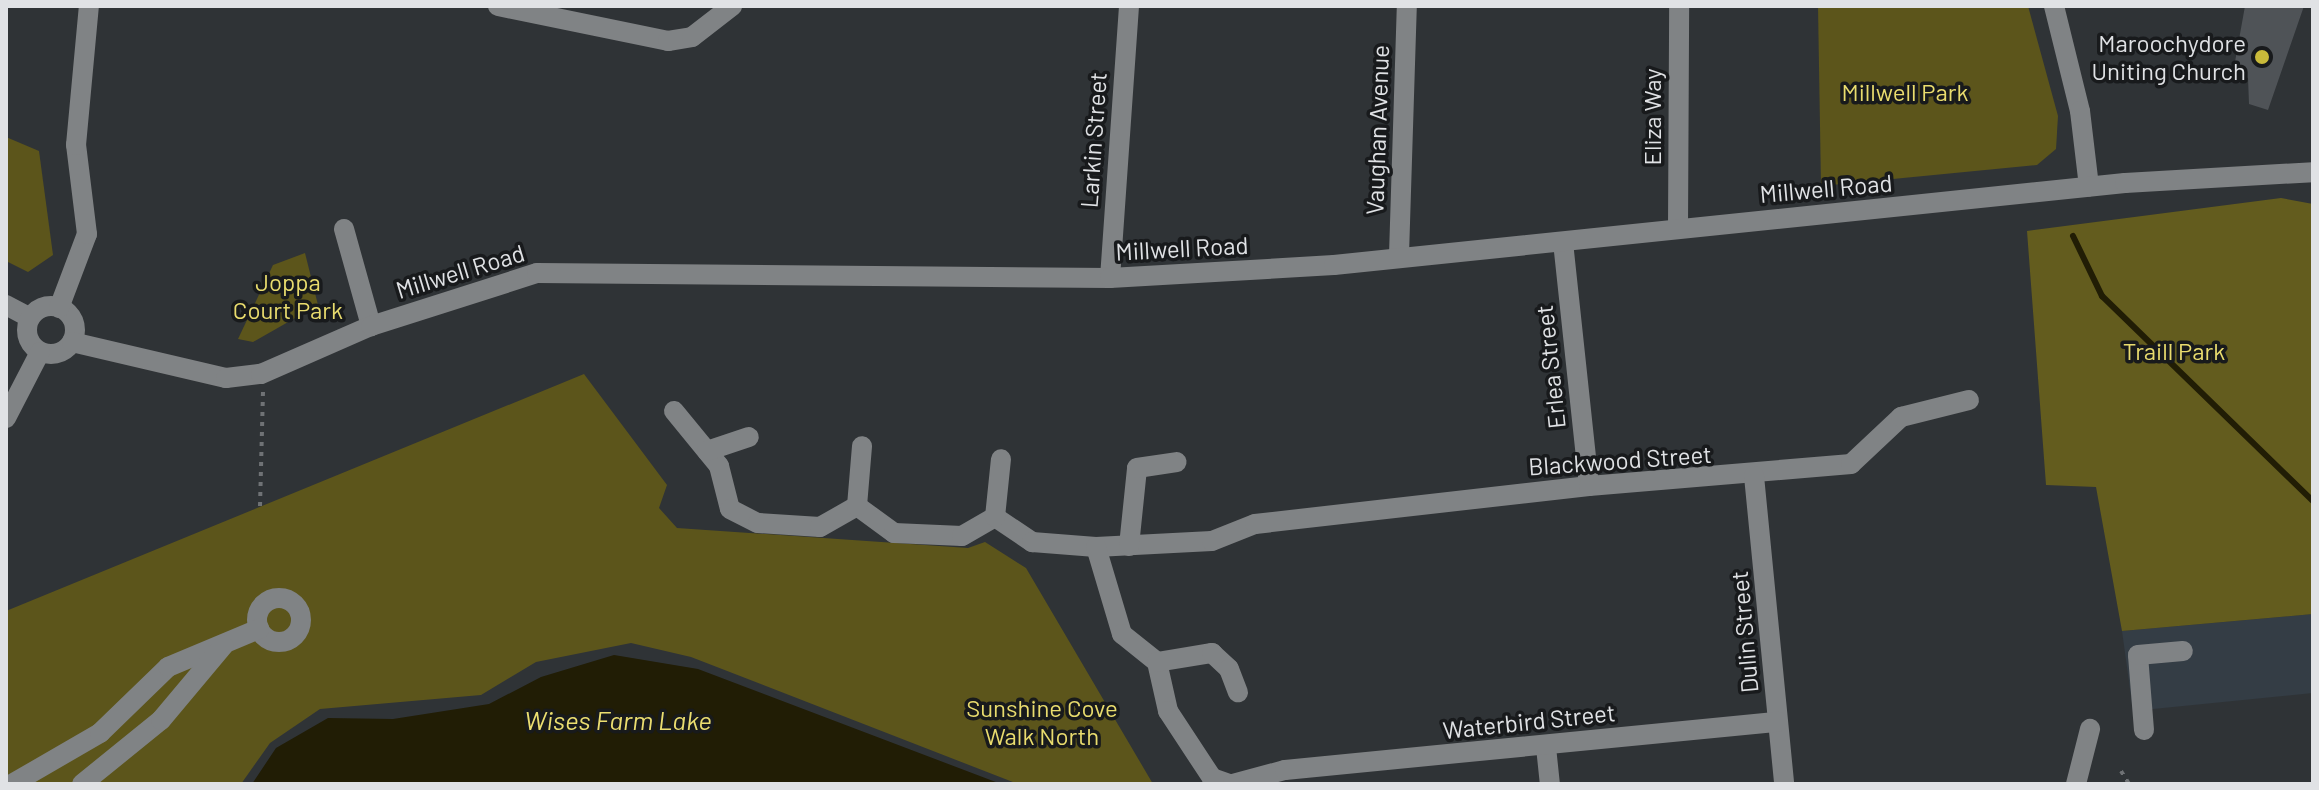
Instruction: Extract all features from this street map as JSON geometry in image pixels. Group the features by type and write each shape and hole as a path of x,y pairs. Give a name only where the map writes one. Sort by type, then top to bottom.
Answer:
{"street":[{"path":"59,308 87,234 76,145 89,6"},
{"path":"498,6 668,41 692,37 732,6"},
{"name":"Larkin Street","path":"1110,278 1129,6"},
{"name":"Vaughan Avenue","path":"1399,255 1407,6"},
{"name":"Eliza Way","path":"1678,228 1679,6"},
{"path":"2054,6 2080,111 2089,186"},
{"name":"Millwell Road","path":"72,342 226,378 261,374 371,326 537,273 1110,278 1563,242 2089,186 2313,172"},
{"path":"344,229 371,326"},
{"name":"Erlea Street","path":"1563,242 1589,486"},
{"path":"6,305 30,318 59,308"},
{"path":"30,318 28,336 40,352 58,353 72,342 74,322 59,308"},
{"path":"6,418 40,352"},
{"name":"Blackwood Street","path":"995,517 1032,542 1129,546 1212,541 1255,524 1589,486 1754,476 1851,464 1901,417 1969,400"},
{"path":"674,411 707,451 730,509 758,523 820,527 857,506"},
{"path":"707,451 749,437"},
{"path":"857,506 862,446"},
{"path":"857,506 894,533 962,536 995,517 1001,459"},
{"path":"1129,546 1137,468 1177,462"},
{"name":"Dulin Street","path":"1754,476 1784,784"},
{"path":"1096,547 1122,634 1157,662 1168,711 1212,778 1231,784"},
{"path":"21,782 100,733 168,667 259,629"},
{"path":"82,784 161,720 226,643"},
{"path":"2144,730 2138,655 2183,651"},
{"path":"1157,662 1212,653 1229,669 1238,692"},
{"name":"Waterbird Street","path":"1231,784 1285,770 1546,747 1778,722"},
{"path":"2076,784 2090,729"},
{"path":"1546,747 1550,784"}],"path":[{"path":"260,506 261,374"},
{"path":"2121,771 2129,784"}],"shaded area":[{"path":"2313,614 2313,693 2133,711 2122,631"}],"green space":[{"name":"Millwell Park","path":"1818,6 2028,6 2058,116 2056,149 2037,165 1821,186"},
{"path":"6,137 39,151 53,255 28,272 6,261"},
{"name":"Traill Park","path":"2281,198 2313,204 2313,614 2122,631 2096,487 2046,485 2027,231"},
{"name":"Joppa Court Park","path":"305,253 318,305 253,342 238,339 273,265"},
{"name":"Sunshine Cove Walk North","path":"584,374 667,485 659,508 677,528 968,548 985,542 1026,568 1153,784 1018,784 691,657 631,643 536,662 481,695 320,709 270,743 241,784 6,784 6,611"}],"water":[{"name":"Wises Farm Lake","path":"614,655 698,669 1001,784 252,784 276,748 328,718 393,719 489,704 541,677"}],"building":[{"name":"Maroochydore Uniting Church","path":"2245,6 2304,6 2268,110 2249,104 2248,78 2233,73"}],"waterway":[{"path":"2073,236 2102,296 2313,501"}],"place":[{"name":"Maroochydore Uniting Church","path":"2262,57"}]}
